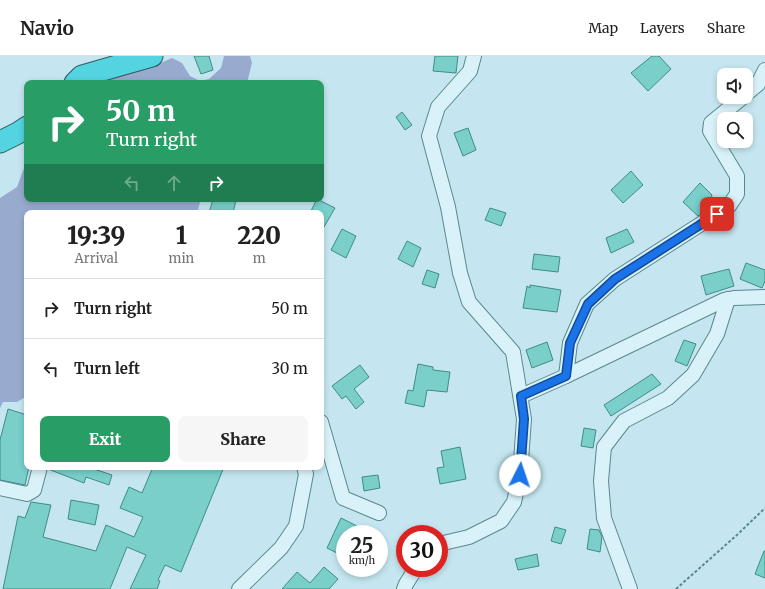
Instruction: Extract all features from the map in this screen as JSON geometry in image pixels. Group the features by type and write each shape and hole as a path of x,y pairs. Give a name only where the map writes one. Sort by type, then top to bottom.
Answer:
{"highway":[{"path":"79,80 82,76 152,56"},
{"path":"0,142 24,129"}],"street":[{"path":"448,542 469,537 501,521 514,502 520,475 524,419 513,352 469,302 460,273 448,207 429,136 438,107 470,71 474,56"},
{"path":"753,88 758,84 765,70"},
{"path":"566,376 570,343 588,304 615,279 730,206 737,194 737,176 710,131 711,123 734,104"},
{"path":"521,396 724,300 765,297"},
{"path":"630,589 604,518 601,481 604,447 624,421 668,398 693,375 717,334 728,299"},
{"path":"324,432 343,498 379,513"},
{"path":"0,488 28,494 34,490 39,470"},
{"path":"239,589 281,548 296,526 306,474 305,470"},
{"path":"404,589 410,577"}],"path":[{"path":"676,589 765,508"}],"shaded area":[{"path":"224,56 250,56 252,63 248,80 204,80 209,79 221,68"},
{"path":"172,58 182,63 190,76 198,80 104,80 147,69"},
{"path":"24,168 24,202 200,202 198,210 24,210 24,398 17,402 3,402 0,408 0,198 17,187"}],"building":[{"path":"194,56 209,56 213,70 201,74"},
{"path":"435,56 458,56 456,73 433,71"},
{"path":"652,56 659,56 671,69 648,91 631,73"},
{"path":"402,112 412,125 405,130 396,117"},
{"path":"468,128 476,150 463,156 454,133"},
{"path":"631,171 643,185 623,203 611,190"},
{"path":"700,183 712,195 706,211 698,216 683,202"},
{"path":"212,202 236,202 234,210 210,210"},
{"path":"316,202 323,202 335,208 324,227 324,210 312,210"},
{"path":"490,208 506,213 501,226 485,220"},
{"path":"342,229 356,236 346,258 331,250"},
{"path":"627,229 634,242 611,253 606,238"},
{"path":"407,241 421,248 413,267 398,259"},
{"path":"534,254 560,257 558,272 532,269"},
{"path":"746,263 765,270 765,281 762,288 740,279"},
{"path":"729,269 734,286 706,295 701,276"},
{"path":"427,270 439,274 435,288 422,284"},
{"path":"530,285 561,290 557,312 523,308 527,286 530,288"},
{"path":"684,340 696,344 687,366 675,361"},
{"path":"547,342 553,360 532,368 526,350"},
{"path":"418,364 433,367 433,370 450,372 447,392 427,390 424,407 405,403 408,390 413,391"},
{"path":"360,365 369,377 354,389 364,402 356,409 346,396 342,399 332,386"},
{"path":"652,374 661,384 611,416 604,405"},
{"path":"8,409 24,414 24,470 28,470 25,485 0,480 0,440"},
{"path":"584,428 596,430 593,448 581,446"},
{"path":"460,447 466,479 440,484 437,468 444,467 441,451"},
{"path":"51,470 97,470 112,475 109,485 86,477 84,483"},
{"path":"152,470 223,470 181,572 165,565 158,580 160,581 157,589 130,589 146,555 127,547 110,589 3,589 18,516 25,518 31,502 51,505 43,537 96,551 106,525 134,537 143,517 120,508 129,487 142,493"},
{"path":"378,475 380,488 364,491 362,477"},
{"path":"71,500 99,505 95,525 68,519"},
{"path":"341,518 355,525 338,525"},
{"path":"555,527 566,530 561,544 551,541"},
{"path":"336,529 336,552 327,548"},
{"path":"590,529 599,530 602,537 600,552 587,549"},
{"path":"765,551 765,578 755,574"},
{"path":"537,554 539,566 518,570 515,559"},
{"path":"324,567 338,579 329,589 282,589 297,572 310,583"}],"route":[{"path":"520,475 524,419 521,396 566,376 570,343 588,304 615,279 717,214"}]}
